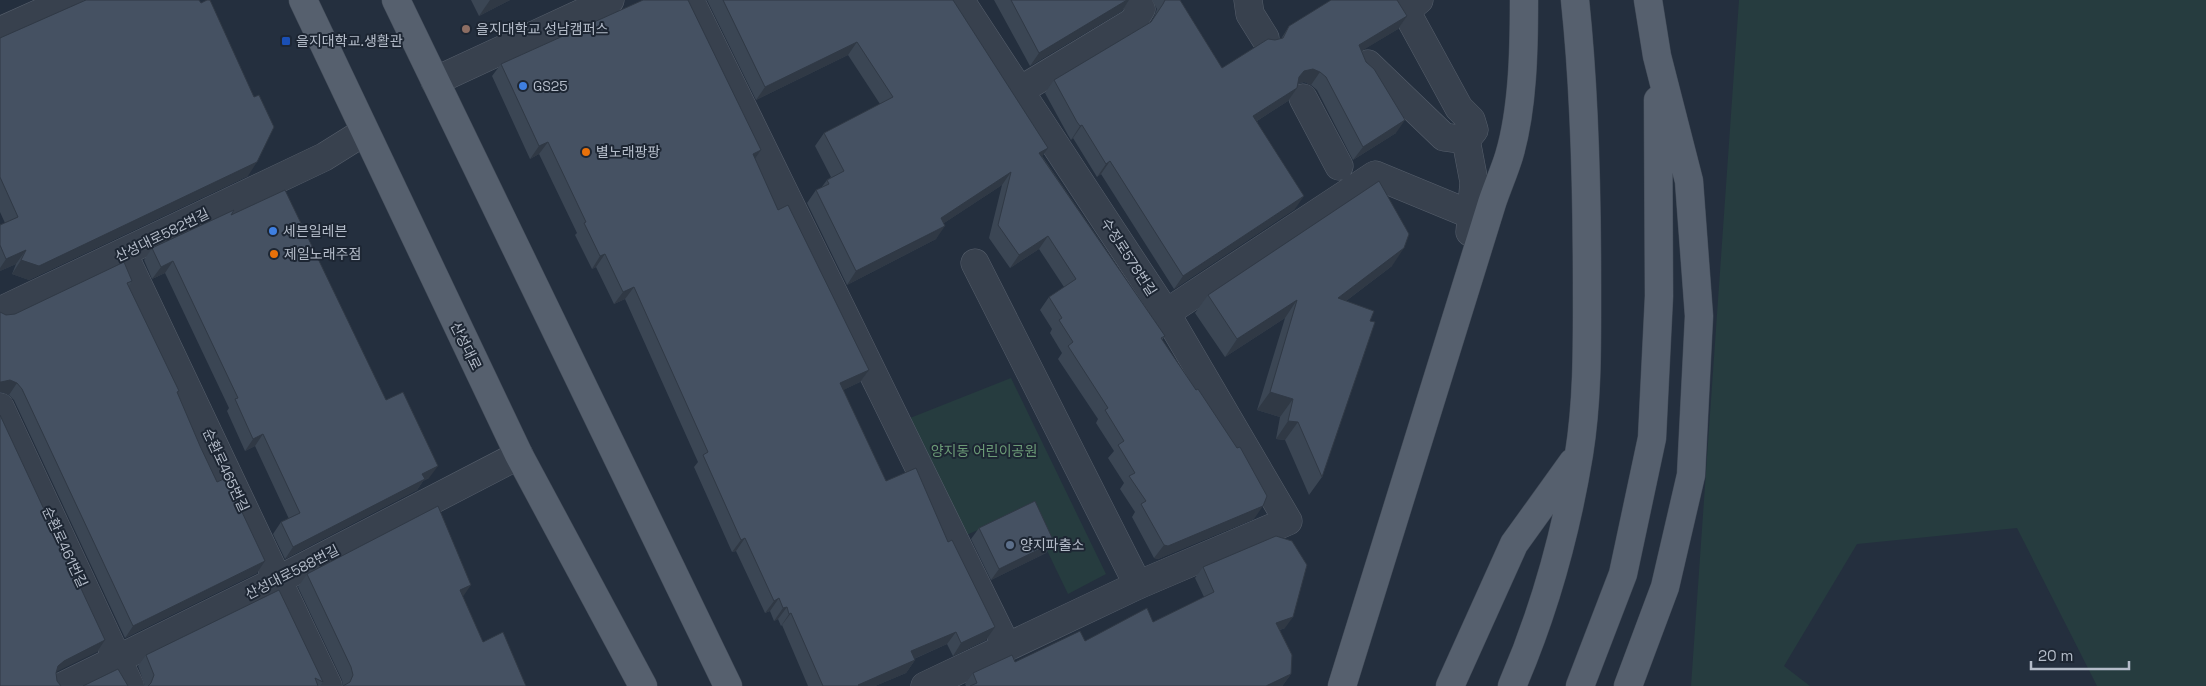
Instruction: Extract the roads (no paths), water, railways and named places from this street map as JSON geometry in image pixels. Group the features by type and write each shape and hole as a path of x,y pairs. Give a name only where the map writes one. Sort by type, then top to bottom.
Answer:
{"main road":[{"name":"산성대로","path":"303,0 364,132 519,455 643,686"},
{"path":"396,0 728,686"},
{"path":"1342,686 1492,203 1509,155 1517,114 1524,40 1524,0"},
{"path":"1512,686 1527,651 1558,554 1579,453 1587,366 1587,215 1580,46 1575,0"},
{"path":"1628,686 1665,587 1691,475 1699,316 1689,181 1657,56 1648,0"},
{"path":"1580,686 1623,574 1652,438 1659,296 1657,56"},
{"path":"1450,686 1514,544 1579,453"}],"street":[{"path":"0,31 69,0"},
{"path":"435,81 610,0"},
{"path":"690,0 1007,648"},
{"name":"수정로578번길","path":"960,0 1166,313 1288,522 1138,585"},
{"path":"1019,91 1133,22 1141,9 1135,0"},
{"path":"1248,0 1250,14 1265,38"},
{"path":"1420,0 1406,11 1459,108 1471,120 1474,130 1466,140 1474,182 1472,215 1460,310"},
{"path":"1368,64 1444,137 1466,140"},
{"path":"1303,98 1339,166"},
{"name":"산성대로582번길","path":"0,311 324,157 364,132"},
{"path":"1166,313 1375,175 1472,215"},
{"name":"순환로465번길","path":"123,254 328,686"},
{"path":"925,686 1138,585 975,263"},
{"name":"순환로461번길","path":"0,407 130,686"},
{"name":"산성대로588번길","path":"63,686 278,580 519,455"}],"place":[{"name":"을지대학교 성남캠퍼스","path":"466,29"},
{"name":"을지대학교.생활관","path":"286,41"},
{"name":"GS25","path":"523,86"},
{"name":"별노래팡팡","path":"586,152"},
{"name":"세븐일레븐","path":"273,231"},
{"name":"제일노래주점","path":"274,254"},
{"name":"양지파출소","path":"1010,545"}],"park label":[{"name":"양지동 어린이공원","path":"984,451"}]}
